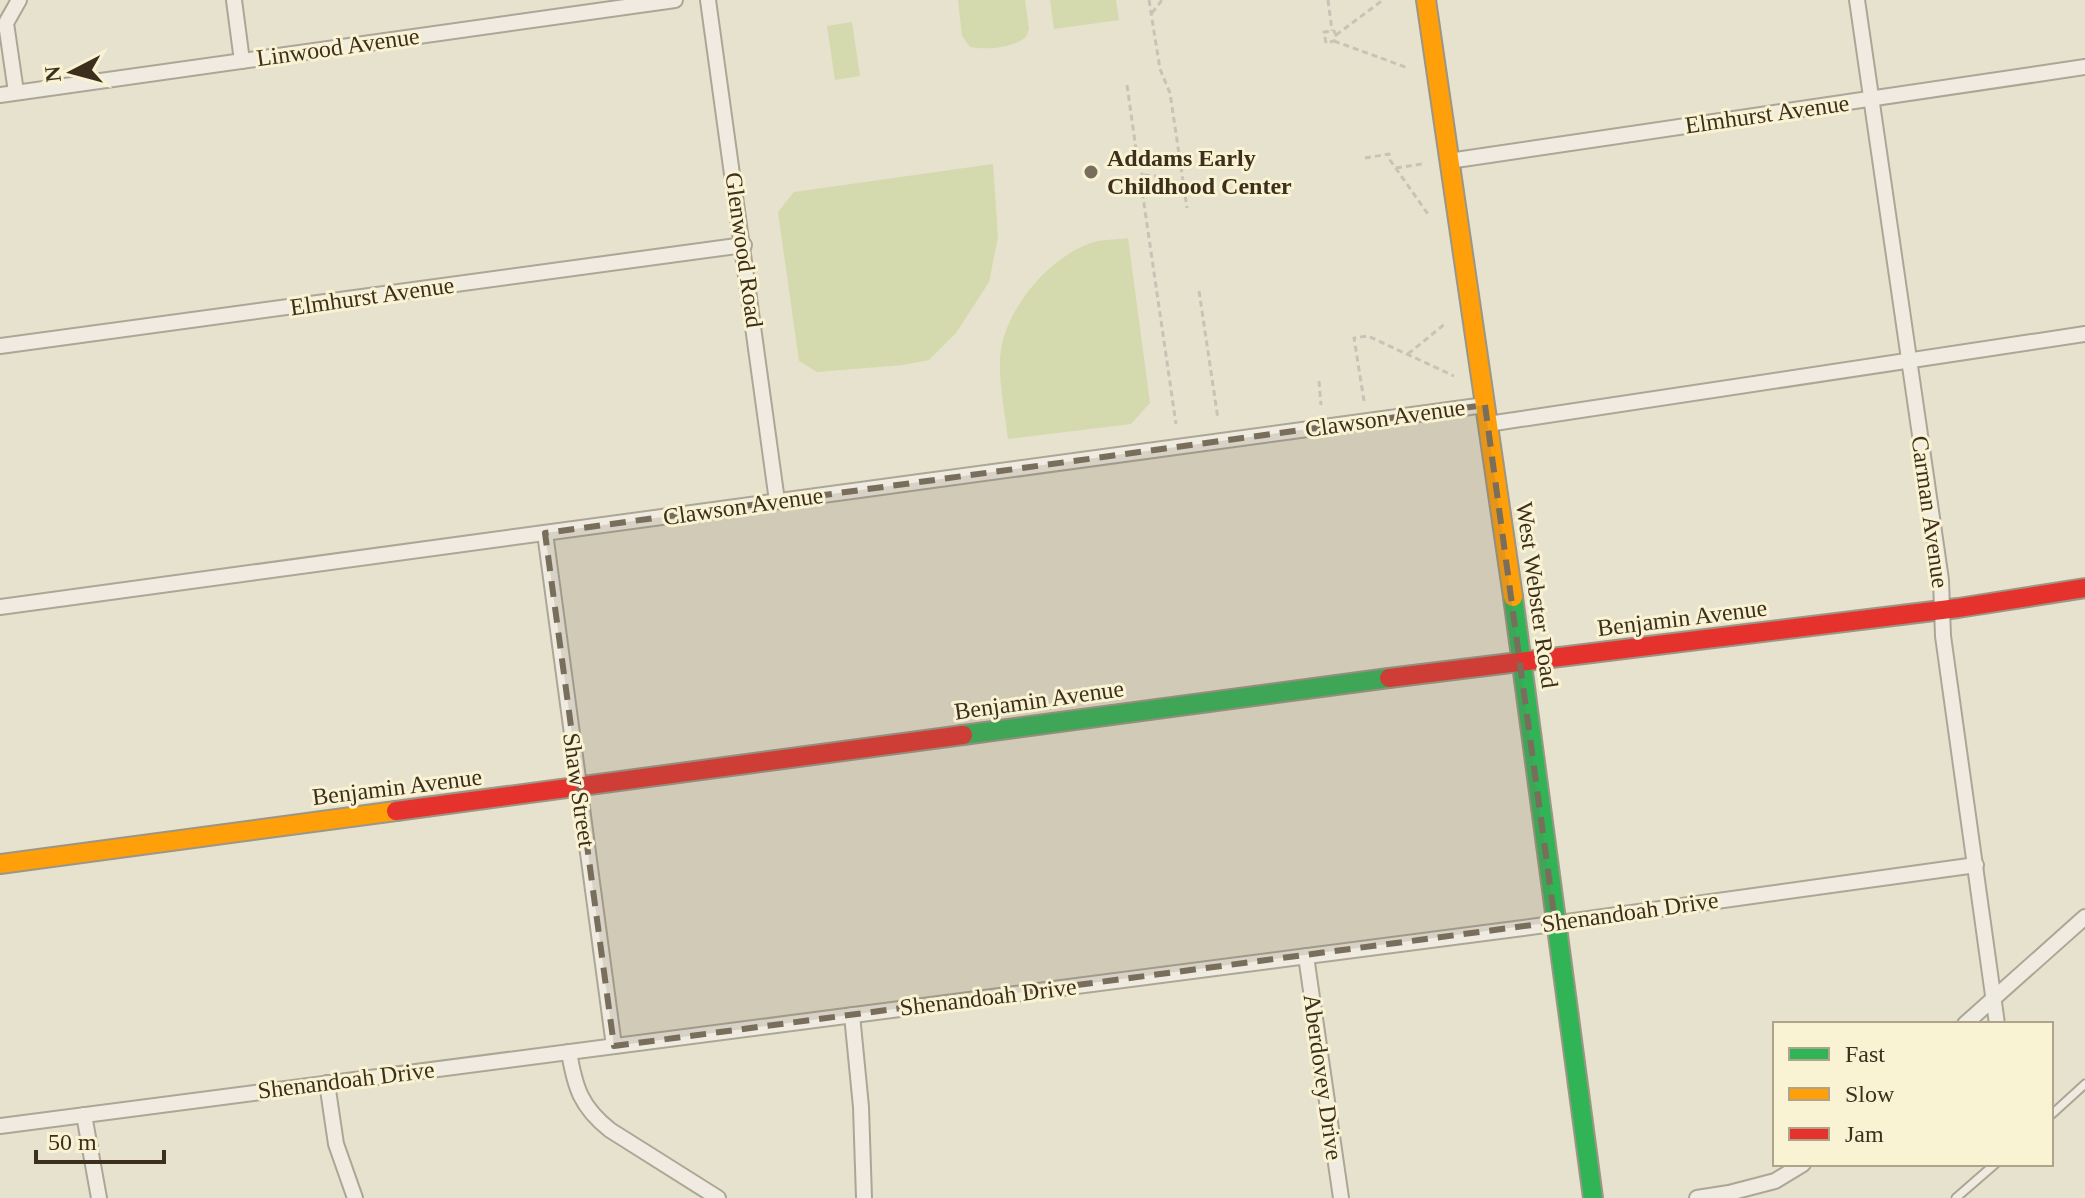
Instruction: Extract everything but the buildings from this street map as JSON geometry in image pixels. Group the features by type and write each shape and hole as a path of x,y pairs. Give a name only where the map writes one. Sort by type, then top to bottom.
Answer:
{"street":[{"path":"16,92 3,20 19,0"},
{"path":"234,0 242,61"},
{"name":"Linwood Avenue","path":"0,95 675,0"},
{"name":"Glenwood Road","path":"708,0 777,501"},
{"name":"West Webster Road","path":"1426,0 1522,661 1593,1198"},
{"name":"Carman Avenue","path":"1857,0 1944,610 1943,636 1997,1022"},
{"name":"Elmhurst Avenue","path":"1449,161 2085,67"},
{"name":"Elmhurst Avenue","path":"0,346 744,245"},
{"name":"Clawson Avenue","path":"0,607 777,501 1909,360 2085,334"},
{"name":"Shaw Street","path":"545,533 614,1046"},
{"name":"Benjamin Avenue","path":"0,864 1213,700 1944,610 2085,588"},
{"path":"0,600 0,607"},
{"name":"Shenandoah Drive","path":"0,1126 1306,956 1976,865"},
{"path":"1967,1022 2085,917"},
{"name":"Aberdovey Drive","path":"1306,956 1341,1198"},
{"path":"852,1015 861,1107 864,1198"},
{"path":"569,1052 579,1094 595,1118 718,1198"},
{"path":"327,1083 336,1144 355,1198"},
{"path":"84,1115 99,1198"},
{"path":"1697,1198 1775,1181 1800,1166"}],"lane":[{"path":"2053,1113 2085,1084"},
{"path":"1956,1198 1993,1166"}],"path":[{"path":"1149,0 1160,69 1170,93 1187,208"},
{"path":"1151,15 1162,0"},
{"path":"1328,0 1334,41"},
{"path":"1334,41 1326,43 1324,32 1334,33 1383,0"},
{"path":"1334,41 1408,68"},
{"path":"1127,85 1137,156 1143,166 1141,183 1176,424"},
{"path":"1365,158 1389,154 1430,217"},
{"path":"1396,168 1422,164"},
{"path":"1143,175 1156,176"},
{"path":"1199,291 1218,419"},
{"path":"1408,354 1446,323"},
{"path":"1364,401 1354,338 1368,336 1454,376"},
{"path":"1319,381 1321,405"}],"highlighted area":[{"path":"1485,405 1555,922 614,1046 545,533"}],"green space":[{"path":"958,0 1025,0 1029,29 1026,37 1000,47 970,47 962,36"},
{"path":"1050,0 1116,0 1119,20 1054,29"},
{"path":"852,22 860,76 835,80 827,26"},
{"path":"993,164 998,237 989,282 956,333 929,360 903,365 817,372 799,361 778,212 794,192"},
{"path":"1128,238 1150,403 1131,424 1008,439 1000,359 1003,341 1018,306 1043,274 1075,250 1095,242"}],"traffic: fast":[{"path":"1513,597 1593,1198"},
{"path":"963,735 1389,678"}],"traffic: slow":[{"path":"1426,0 1513,597"},
{"path":"0,864 396,811"}],"traffic: jam":[{"path":"1389,678 1958,608 2085,588"},
{"path":"396,811 963,735"}],"place":[{"name":"Addams Early Childhood Center","path":"1091,172"}]}
